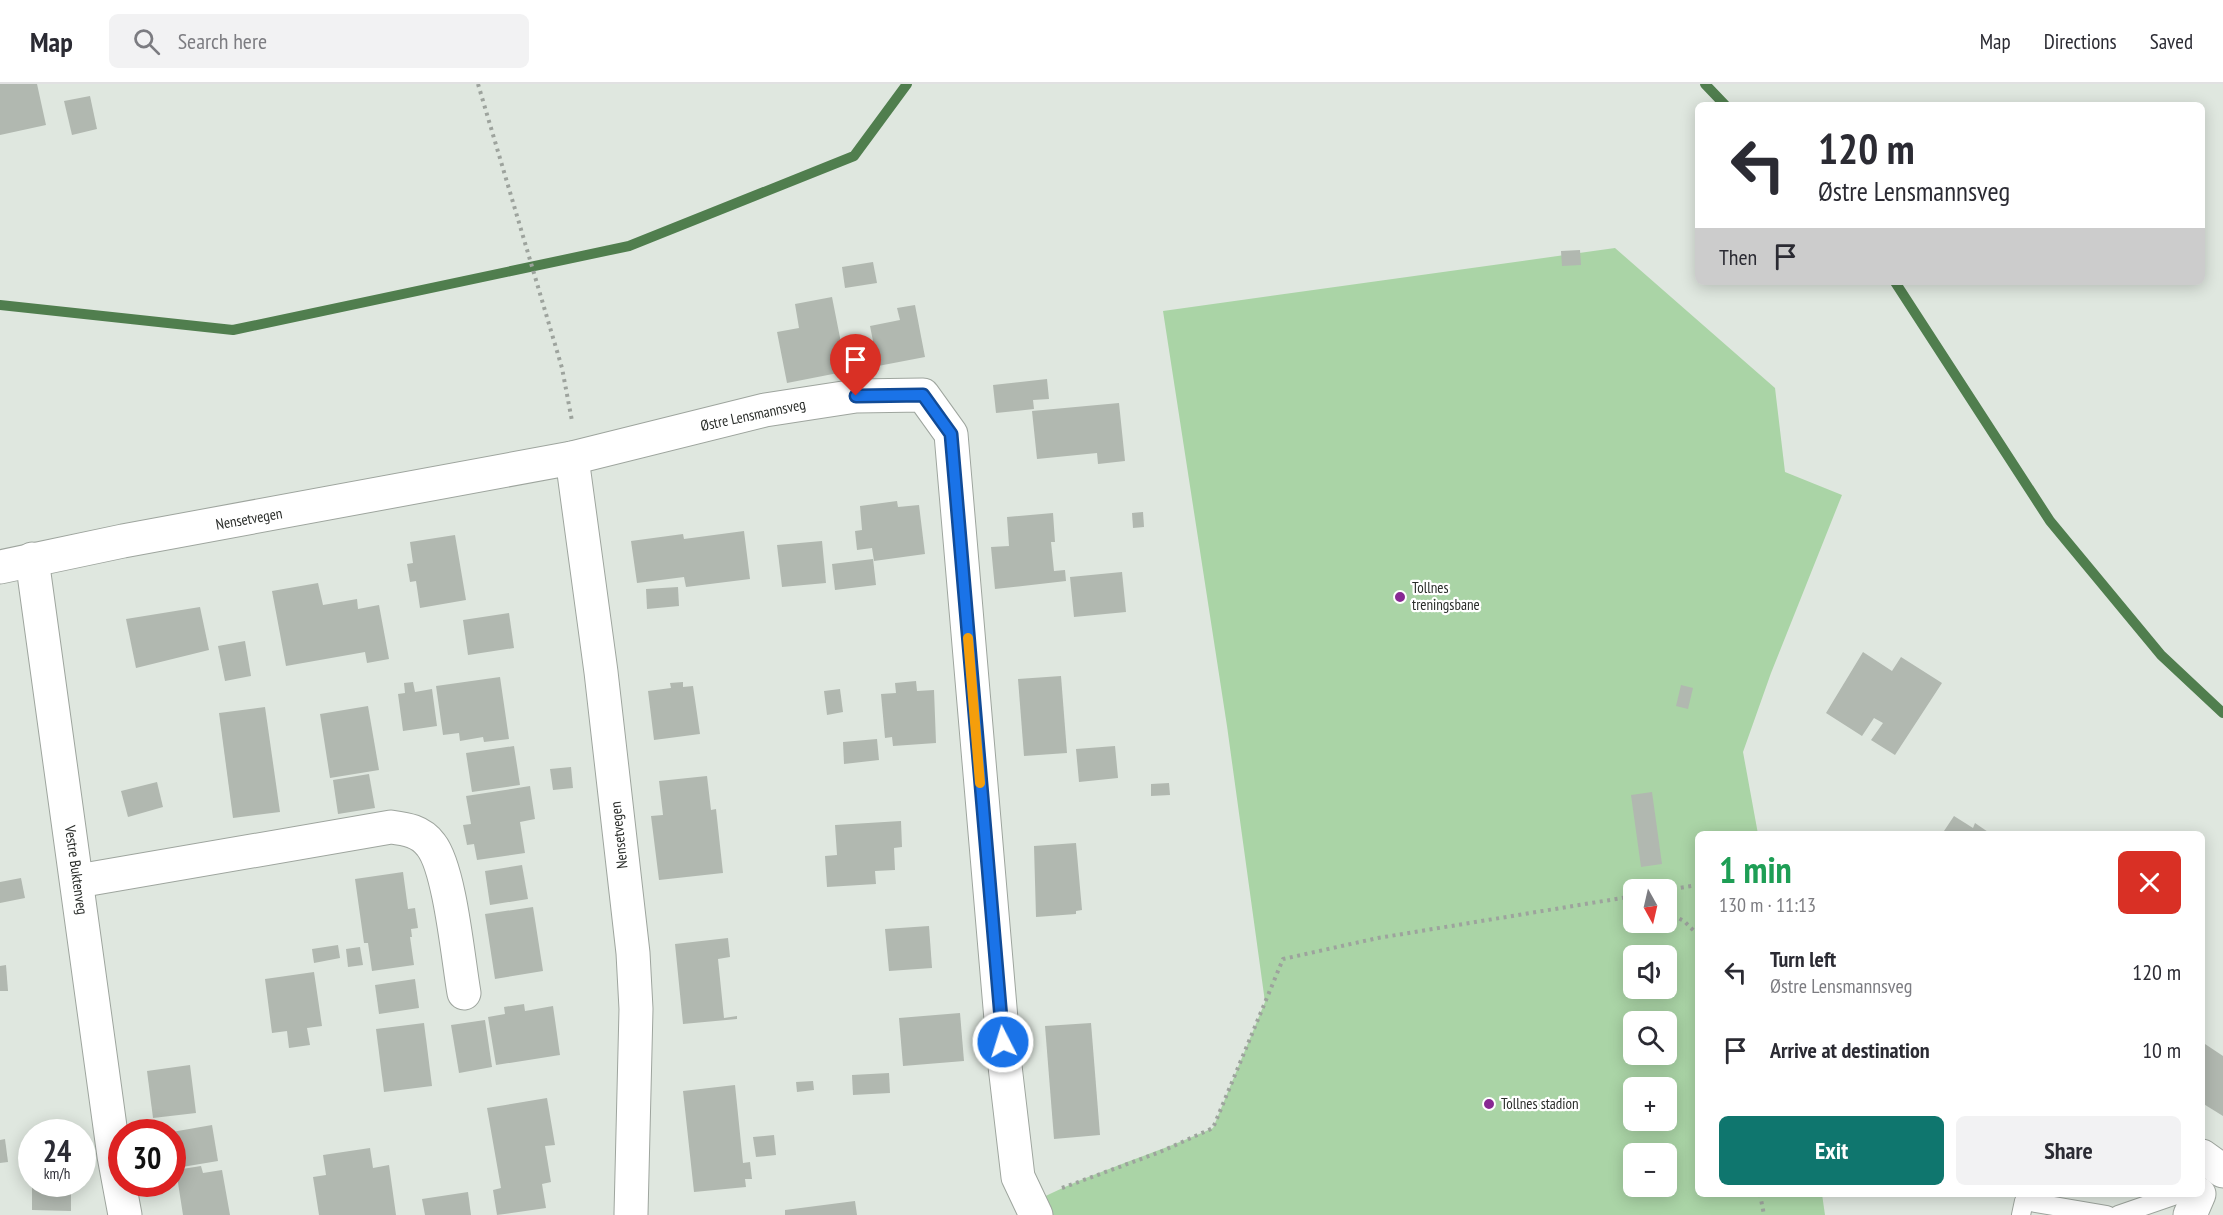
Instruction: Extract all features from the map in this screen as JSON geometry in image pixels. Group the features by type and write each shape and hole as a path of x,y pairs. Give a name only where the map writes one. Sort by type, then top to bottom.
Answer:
{"street":[{"name":"Østre Lensmannsveg","path":"572,458 765,410 856,396 923,395 951,434 1005,1066 1018,1177 1027,1211"},
{"name":"Nensetvegen","path":"32,559 572,458 601,672 633,953 636,1009 631,1214"},
{"path":"0,567 32,559"},
{"name":"Vestre Buktenveg","path":"32,559 114,1156 125,1215"},
{"path":"78,881 391,827 412,830 431,844 443,869 464,993"},
{"path":"2190,1215 2198,1197"}],"lane":[{"path":"2118,1215 2171,1197"},
{"path":"2021,1215 2024,1202 2107,1215"}],"path":[{"path":"478,84 562,368 571,412 572,458"},
{"path":"1677,888 1695,885"},
{"path":"1027,1211 1056,1190 1160,1152 1214,1128 1283,959 1378,938 1623,898"},
{"path":"1677,918 1695,932"},
{"path":"1761,1197 1764,1215"}],"green space":[{"path":"1615,248 1775,388 1785,472 1842,495 1771,673 1743,752 1757,831 1695,831 1695,1197 1822,1197 1825,1215 1036,1215 1030,1204 1052,1193 1213,1128 1265,1002 1227,726 1163,311"}],"building":[{"path":"0,84 37,84 46,125 0,135"},
{"path":"90,96 97,129 72,135 64,101"},
{"path":"1580,250 1581,265 1562,266 1561,251"},
{"path":"873,262 877,283 845,288 842,267"},
{"path":"832,297 844,358 836,359 838,373 787,383 777,332 799,328 795,304"},
{"path":"915,305 925,357 878,366 870,326 900,320 897,308"},
{"path":"1047,379 1049,399 1033,400 1034,409 996,413 993,385"},
{"path":"1119,403 1125,461 1098,464 1097,453 1037,459 1032,411"},
{"path":"897,501 898,507 919,505 925,554 874,561 872,548 857,550 855,531 862,530 860,506"},
{"path":"1143,512 1144,527 1133,528 1132,513"},
{"path":"1053,513 1055,542 1051,542 1054,571 1065,570 1066,581 995,589 991,547 1009,546 1007,517"},
{"path":"744,531 750,579 686,587 684,577 637,583 631,541 683,534 684,539"},
{"path":"455,535 466,600 420,608 416,581 410,582 407,564 413,563 410,542"},
{"path":"822,541 826,583 782,587 777,545"},
{"path":"873,559 876,585 835,590 832,564"},
{"path":"1122,572 1126,612 1074,617 1070,577"},
{"path":"318,583 323,605 357,599 358,609 379,605 389,659 367,663 365,652 286,666 272,591"},
{"path":"678,587 679,606 647,609 646,589"},
{"path":"200,607 209,650 136,668 126,619"},
{"path":"509,613 514,648 468,655 463,620"},
{"path":"245,641 251,676 225,681 218,646"},
{"path":"1863,652 1892,671 1901,657 1942,683 1895,755 1871,740 1883,723 1874,718 1862,736 1826,713"},
{"path":"1061,676 1067,753 1024,756 1018,679"},
{"path":"500,677 509,739 484,742 483,737 460,741 459,733 443,735 436,686"},
{"path":"916,681 917,691 934,690 936,743 893,746 892,737 885,738 881,694 896,693 895,683"},
{"path":"413,682 415,692 432,689 437,726 403,731 398,694 405,693 404,683"},
{"path":"683,682 683,687 693,686 700,734 654,740 648,691 671,688 670,683"},
{"path":"1681,685 1693,688 1688,709 1676,706"},
{"path":"840,689 843,712 827,715 824,691"},
{"path":"368,706 379,770 330,778 320,714"},
{"path":"265,707 280,812 233,818 219,713"},
{"path":"877,739 879,760 844,764 843,742"},
{"path":"514,746 520,785 472,792 466,753"},
{"path":"1115,746 1118,778 1079,782 1076,749"},
{"path":"571,767 573,788 553,790 550,769"},
{"path":"369,774 375,808 338,814 333,780"},
{"path":"707,776 711,810 716,809 723,873 659,880 651,816 663,815 659,781"},
{"path":"157,782 163,807 128,817 121,791"},
{"path":"1169,783 1170,795 1151,796 1151,784"},
{"path":"530,786 535,819 520,822 525,853 477,860 474,844 467,845 463,825 471,824 466,796"},
{"path":"1652,792 1662,864 1641,867 1631,795"},
{"path":"1954,816 1973,828 1975,823 1987,831 1944,831"},
{"path":"901,821 902,847 894,848 895,870 875,871 876,884 827,887 825,856 837,855 835,825"},
{"path":"1076,843 1082,910 1076,911 1076,914 1036,917 1034,846"},
{"path":"522,865 528,899 490,905 485,871"},
{"path":"403,872 408,909 415,908 418,928 411,929 412,937 410,937 414,965 372,971 368,943 364,943 355,879"},
{"path":"21,878 25,898 0,903 0,882"},
{"path":"533,907 543,971 495,979 485,914"},
{"path":"929,926 932,968 889,971 885,929"},
{"path":"728,938 730,957 718,959 724,1018 737,1016 737,1019 683,1024 675,944"},
{"path":"338,945 340,958 314,963 312,949"},
{"path":"360,947 363,965 348,967 346,949"},
{"path":"6,965 8,991 0,991 0,966"},
{"path":"314,972 322,1026 307,1028 310,1045 289,1048 287,1031 272,1033 265,979"},
{"path":"415,979 419,1008 379,1014 375,985"},
{"path":"524,1004 525,1011 553,1006 560,1055 496,1065 488,1017 505,1014 504,1007"},
{"path":"960,1013 964,1061 903,1066 899,1018"},
{"path":"485,1020 492,1067 459,1073 451,1025"},
{"path":"424,1023 432,1086 384,1092 376,1029"},
{"path":"1091,1023 1100,1135 1054,1139 1045,1026"},
{"path":"2205,1044 2223,1056 2223,1116 2205,1105"},
{"path":"190,1065 196,1113 153,1118 147,1071"},
{"path":"889,1073 890,1093 853,1095 852,1075"},
{"path":"813,1081 814,1090 797,1092 796,1082"},
{"path":"735,1085 743,1163 750,1162 752,1179 745,1179 746,1187 694,1192 683,1091"},
{"path":"547,1098 555,1145 545,1146 551,1182 542,1184 546,1208 497,1215 493,1190 501,1188 487,1108"},
{"path":"212,1125 218,1161 186,1166 186,1130"},
{"path":"774,1135 776,1155 756,1157 753,1137"},
{"path":"5,1139 8,1162 0,1163 0,1140"},
{"path":"370,1148 373,1168 389,1165 396,1215 319,1215 313,1177 326,1175 323,1155"},
{"path":"201,1166 203,1173 222,1170 230,1215 183,1215 180,1197 186,1197 186,1168"},
{"path":"468,1192 471,1215 425,1215 422,1199"},
{"path":"32,1197 71,1197 71,1211 32,1210"},
{"path":"855,1201 857,1215 785,1215 785,1210"}],"waterway":[{"path":"0,305 233,330 629,246 854,156 907,84"},
{"path":"1705,84 1722,102"},
{"path":"1897,285 2050,521 2161,655 2223,713"}],"slow traffic":[{"path":"968,638 980,783"}],"place":[{"name":"Tollnes treningsbane","path":"1400,597"},
{"name":"Tollnes stadion","path":"1489,1104"}],"route":[{"path":"856,396 923,395 951,434 1003,1042"}]}
